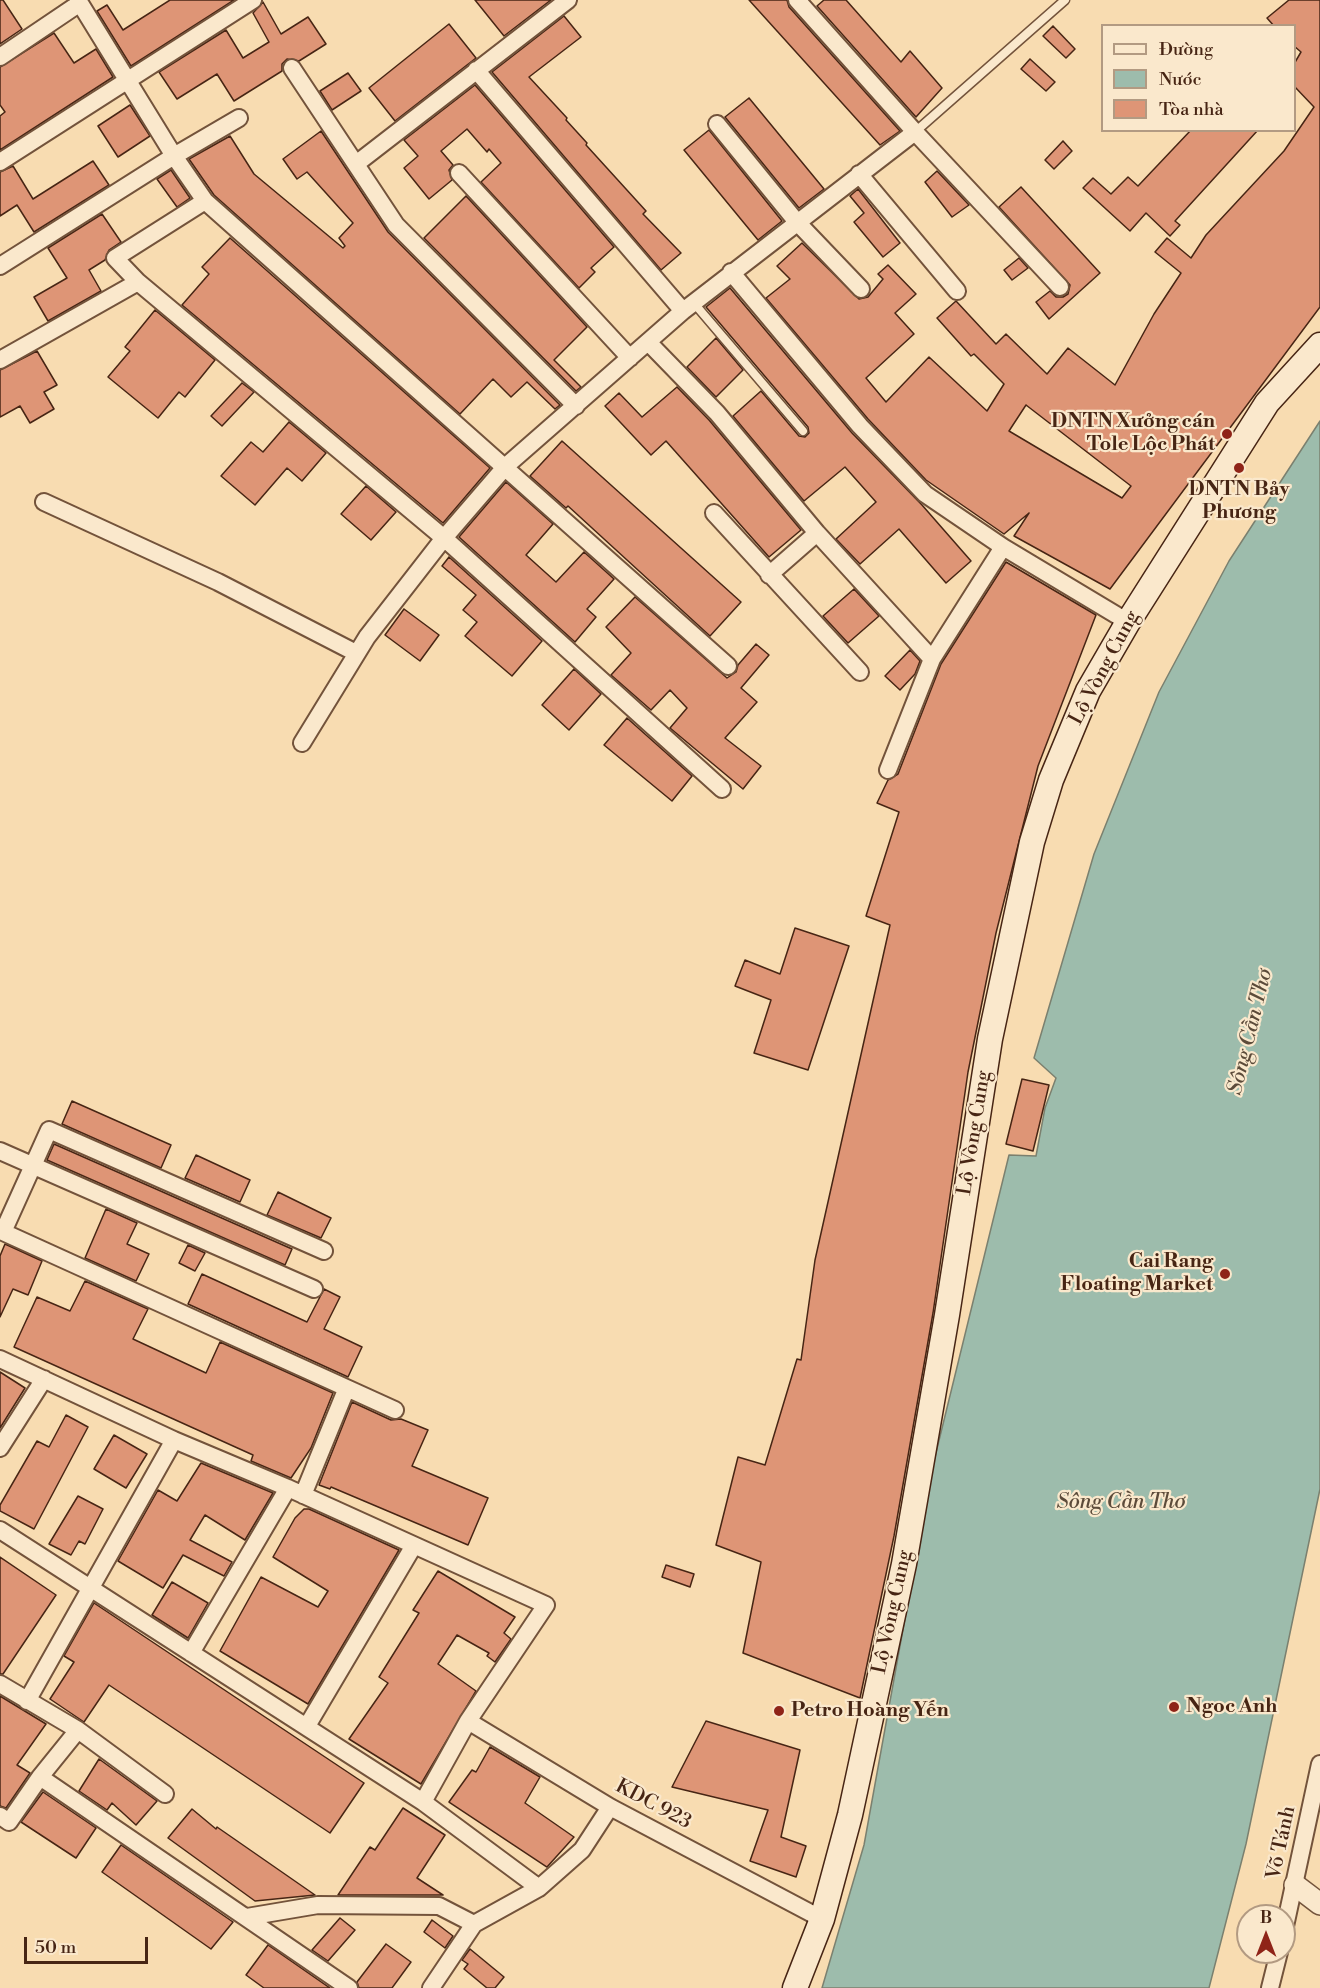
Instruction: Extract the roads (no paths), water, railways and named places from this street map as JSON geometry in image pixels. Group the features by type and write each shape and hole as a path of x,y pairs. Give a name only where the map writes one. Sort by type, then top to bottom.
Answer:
{"main road":[{"name":"Lộ Vòng Cung","path":"795,1988 822,1918 850,1815 904,1564 947,1315 990,1039 1027,863 1051,780 1084,701 1128,622 1267,402 1320,345"}],"street":[{"path":"0,162 253,0"},
{"path":"356,164 568,0"},
{"path":"797,0 915,132 1060,287"},
{"path":"0,57 79,1 174,156 205,201 506,466 728,666"},
{"path":"292,68 396,225 576,406"},
{"path":"476,70 688,307"},
{"path":"0,266 174,156 239,118"},
{"path":"717,124 796,221 861,289"},
{"path":"302,743 356,653 444,538 506,466 688,307 796,221 915,132"},
{"path":"459,174 630,358"},
{"path":"859,174 957,291"},
{"path":"205,201 115,258 138,282 444,538 722,789"},
{"path":"731,272 860,426 925,494 1003,547 1128,622"},
{"path":"0,360 138,282"},
{"path":"648,342 717,413 818,533 932,659"},
{"path":"44,502 218,582 356,653"},
{"path":"714,513 860,672"},
{"path":"769,575 818,533"},
{"path":"888,770 932,659 1003,547"},
{"path":"324,1251 49,1130 3,1232 346,1390 395,1410"},
{"path":"0,1151 314,1289"},
{"path":"0,1359 174,1440 296,1492 546,1605 468,1721 423,1802"},
{"path":"0,1448 44,1379"},
{"path":"191,1653 296,1492 346,1390"},
{"path":"27,1701 174,1440"},
{"path":"0,1530 423,1802 539,1888"},
{"path":"307,1726 414,1547"},
{"path":"0,1683 78,1730 165,1794"},
{"name":"KDC 923","path":"468,1721 610,1806 822,1918"},
{"path":"0,1816 9,1822 40,1777 78,1730"},
{"name":"Võ Tánh","path":"1291,1904 1320,1764"},
{"path":"40,1777 349,1988"},
{"path":"431,1988 474,1924 539,1888 582,1850 610,1806"},
{"path":"1295,1886 1320,1904"},
{"path":"248,1917 318,1905 439,1906 474,1924"},
{"path":"1270,1988 1276,1964"}],"lane":[{"path":"915,132 1065,0"},
{"path":"688,307 803,431"}],"water":[{"name":"Sông Cần Thơ","path":"1320,421 1320,1489 1246,1844 1209,1988 822,1988 864,1845 932,1469 1009,1155 1036,1156 1045,1108 1056,1078 1034,1058 1094,854 1159,692 1229,561"}],"place":[{"name":"DNTN Xưởng cán Tole Lộc Phát","path":"1227,434"},
{"name":"DNTN Bảy Phương","path":"1239,468"},
{"name":"Cai Rang Floating Market","path":"1225,1274"},
{"name":"Ngoc Anh","path":"1174,1707"},
{"name":"Petro Hoàng Yến","path":"779,1711"}]}
